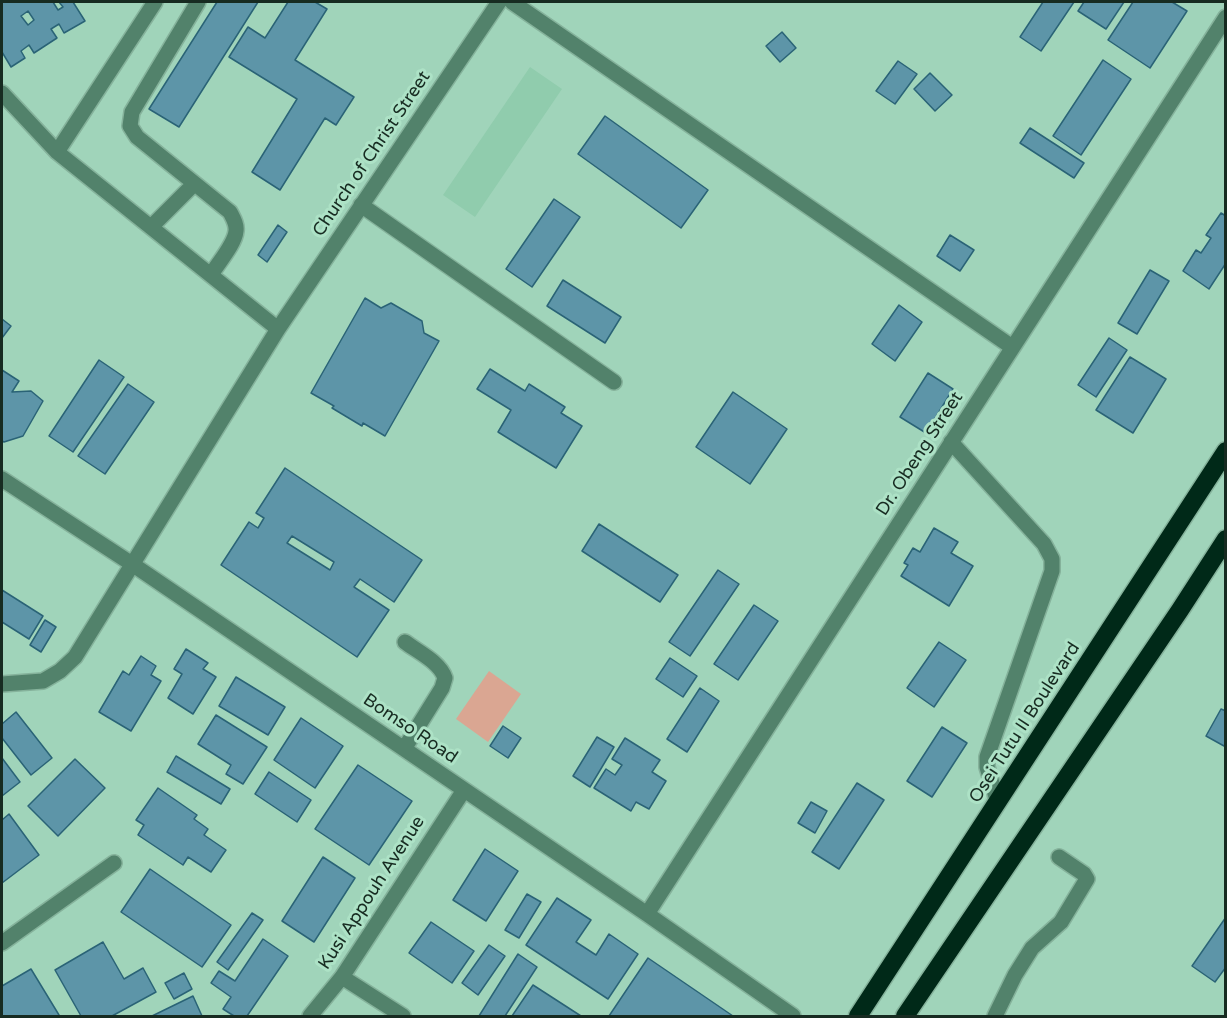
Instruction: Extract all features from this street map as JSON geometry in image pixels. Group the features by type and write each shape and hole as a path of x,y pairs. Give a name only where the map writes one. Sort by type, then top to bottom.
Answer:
{"highway":[{"name":"Osei Tutu II Boulevard","path":"858,1017 1226,451"},
{"path":"905,1017 1226,539"}],"street":[{"path":"57,152 154,2"},
{"path":"198,2 132,112 130,126 137,137 230,212 236,222 236,232 231,244 211,275"},
{"name":"Church of Christ Street","path":"2,684 43,681 60,671 75,657 278,329 499,2"},
{"path":"512,2 1012,347"},
{"name":"Dr. Obeng Street","path":"647,914 1226,17"},
{"path":"2,93 57,152 278,329"},
{"path":"151,227 194,184"},
{"path":"362,205 614,382"},
{"path":"951,442 1044,544 1052,559 1052,571 987,757 987,768 998,803"},
{"name":"Bomso Road","path":"2,479 132,564 647,914 793,1017"},
{"path":"404,749 442,688 445,678 437,665 405,642"},
{"name":"Kusi Appouh Avenue","path":"310,1017 342,977 464,790"},
{"path":"995,1017 1015,975 1032,948 1061,922 1085,885 1087,879 1084,874 1059,857"},
{"path":"2,943 114,863"},
{"path":"342,977 403,1017"}],"shaded area":[{"path":"530,67 562,89 475,217 443,195"},
{"path":"489,671 521,694 488,742 456,719"}],"building":[{"path":"2,2 53,2 58,10 63,7 59,2 73,2 85,21 64,33 59,24 51,29 57,38 34,53 29,45 21,51 25,58 11,67 2,52","holes":["28,11 34,20 28,25 21,16"]},
{"path":"217,2 258,2 179,127 149,109"},
{"path":"288,2 315,2 327,9 295,60 354,97 336,125 325,118 280,190 252,172 297,99 229,57 248,27 265,38"},
{"path":"1043,2 1074,2 1041,51 1020,37"},
{"path":"1084,2 1124,2 1106,29 1078,11"},
{"path":"1133,2 1172,2 1187,11 1150,68 1108,40"},
{"path":"782,32 796,48 780,62 766,46"},
{"path":"1103,60 1131,79 1081,155 1053,136"},
{"path":"898,61 917,74 895,104 876,91"},
{"path":"930,73 952,95 935,111 914,89"},
{"path":"605,116 708,190 681,228 578,154"},
{"path":"1030,128 1084,163 1074,178 1020,143"},
{"path":"554,199 580,217 532,287 506,269"},
{"path":"1221,213 1226,216 1226,263 1209,289 1183,271 1196,250 1201,253 1211,238 1206,235"},
{"path":"278,225 287,232 267,262 258,255"},
{"path":"950,235 974,250 960,271 937,256"},
{"path":"1150,270 1169,281 1137,334 1118,323"},
{"path":"563,280 621,317 605,343 547,306"},
{"path":"365,298 381,308 391,303 422,321 424,333 439,341 385,436 363,423 362,426 311,393"},
{"path":"899,305 922,322 895,361 872,344"},
{"path":"2,319 11,326 2,338"},
{"path":"1109,338 1127,350 1096,397 1078,385"},
{"path":"1130,357 1166,379 1133,433 1096,410"},
{"path":"99,360 124,377 73,452 49,436"},
{"path":"490,369 525,391 529,384 565,407 561,413 582,426 556,468 498,432 511,410 477,389"},
{"path":"2,370 19,381 12,392 31,391 43,401 23,436 4,442 2,441"},
{"path":"928,373 953,389 926,433 900,417"},
{"path":"128,384 154,402 105,474 78,456"},
{"path":"733,392 787,429 750,484 696,447"},
{"path":"285,468 422,560 394,602 360,579 354,587 389,610 357,657 221,565 249,522 258,528 264,518 256,513","holes":["292,536 334,562 330,570 287,543"]},
{"path":"599,524 678,575 660,602 582,551"},
{"path":"934,528 958,542 951,553 973,566 949,606 901,576 908,565 904,563 913,548 920,552"},
{"path":"718,570 739,584 690,656 669,642"},
{"path":"2,590 43,616 29,639 2,622"},
{"path":"754,605 778,621 738,680 714,664"},
{"path":"45,620 56,627 41,652 30,645"},
{"path":"939,642 966,660 934,707 907,688"},
{"path":"186,649 208,663 203,669 216,677 193,714 168,698 182,674 174,669"},
{"path":"141,656 156,666 151,675 161,681 131,731 99,712 123,671 129,675"},
{"path":"670,658 697,676 683,697 656,679"},
{"path":"236,677 285,707 268,735 219,706"},
{"path":"700,688 719,701 687,752 667,739"},
{"path":"1221,709 1226,711 1226,743 1224,746 1206,736"},
{"path":"16,712 52,758 31,775 2,738 2,724"},
{"path":"216,715 267,747 243,784 226,774 231,765 198,744"},
{"path":"301,718 343,746 315,788 274,760"},
{"path":"503,726 521,738 508,758 490,746"},
{"path":"942,727 967,743 932,797 907,781"},
{"path":"597,737 614,747 590,787 573,776"},
{"path":"625,738 660,760 652,772 666,781 649,809 636,802 631,811 594,788 606,769 615,775 622,765 612,759"},
{"path":"176,756 230,789 221,804 167,772"},
{"path":"2,758 20,782 2,796"},
{"path":"75,759 105,788 58,836 28,806"},
{"path":"358,765 412,801 369,865 315,829"},
{"path":"269,772 311,800 297,822 255,794"},
{"path":"857,783 884,800 839,869 812,852"},
{"path":"158,788 197,815 194,819 208,829 204,835 226,850 211,872 188,857 183,865 138,835 144,825 136,820"},
{"path":"811,802 827,811 815,833 798,823"},
{"path":"9,814 39,855 2,883 2,820"},
{"path":"485,849 518,871 486,921 453,900"},
{"path":"323,857 355,878 314,942 282,921"},
{"path":"150,869 231,925 202,967 121,912"},
{"path":"527,894 541,902 519,938 505,930"},
{"path":"557,898 591,920 576,942 596,955 609,934 638,954 608,999 526,945"},
{"path":"252,913 263,920 228,970 217,962"},
{"path":"1226,917 1226,967 1215,982 1192,966"},
{"path":"431,922 474,951 452,983 409,953"},
{"path":"263,939 288,956 247,1016 234,1016 223,1009 231,997 211,983 219,971 235,981"},
{"path":"103,942 124,979 143,968 156,992 112,1016 81,1016 55,970"},
{"path":"489,945 505,956 478,995 462,983"},
{"path":"518,954 537,967 505,1016 479,1016"},
{"path":"648,958 733,1016 609,1016"},
{"path":"31,969 59,1015 2,1016 2,986"},
{"path":"184,973 192,989 174,999 165,983"},
{"path":"533,985 581,1016 512,1016"},
{"path":"193,996 202,1016 152,1016"}]}
